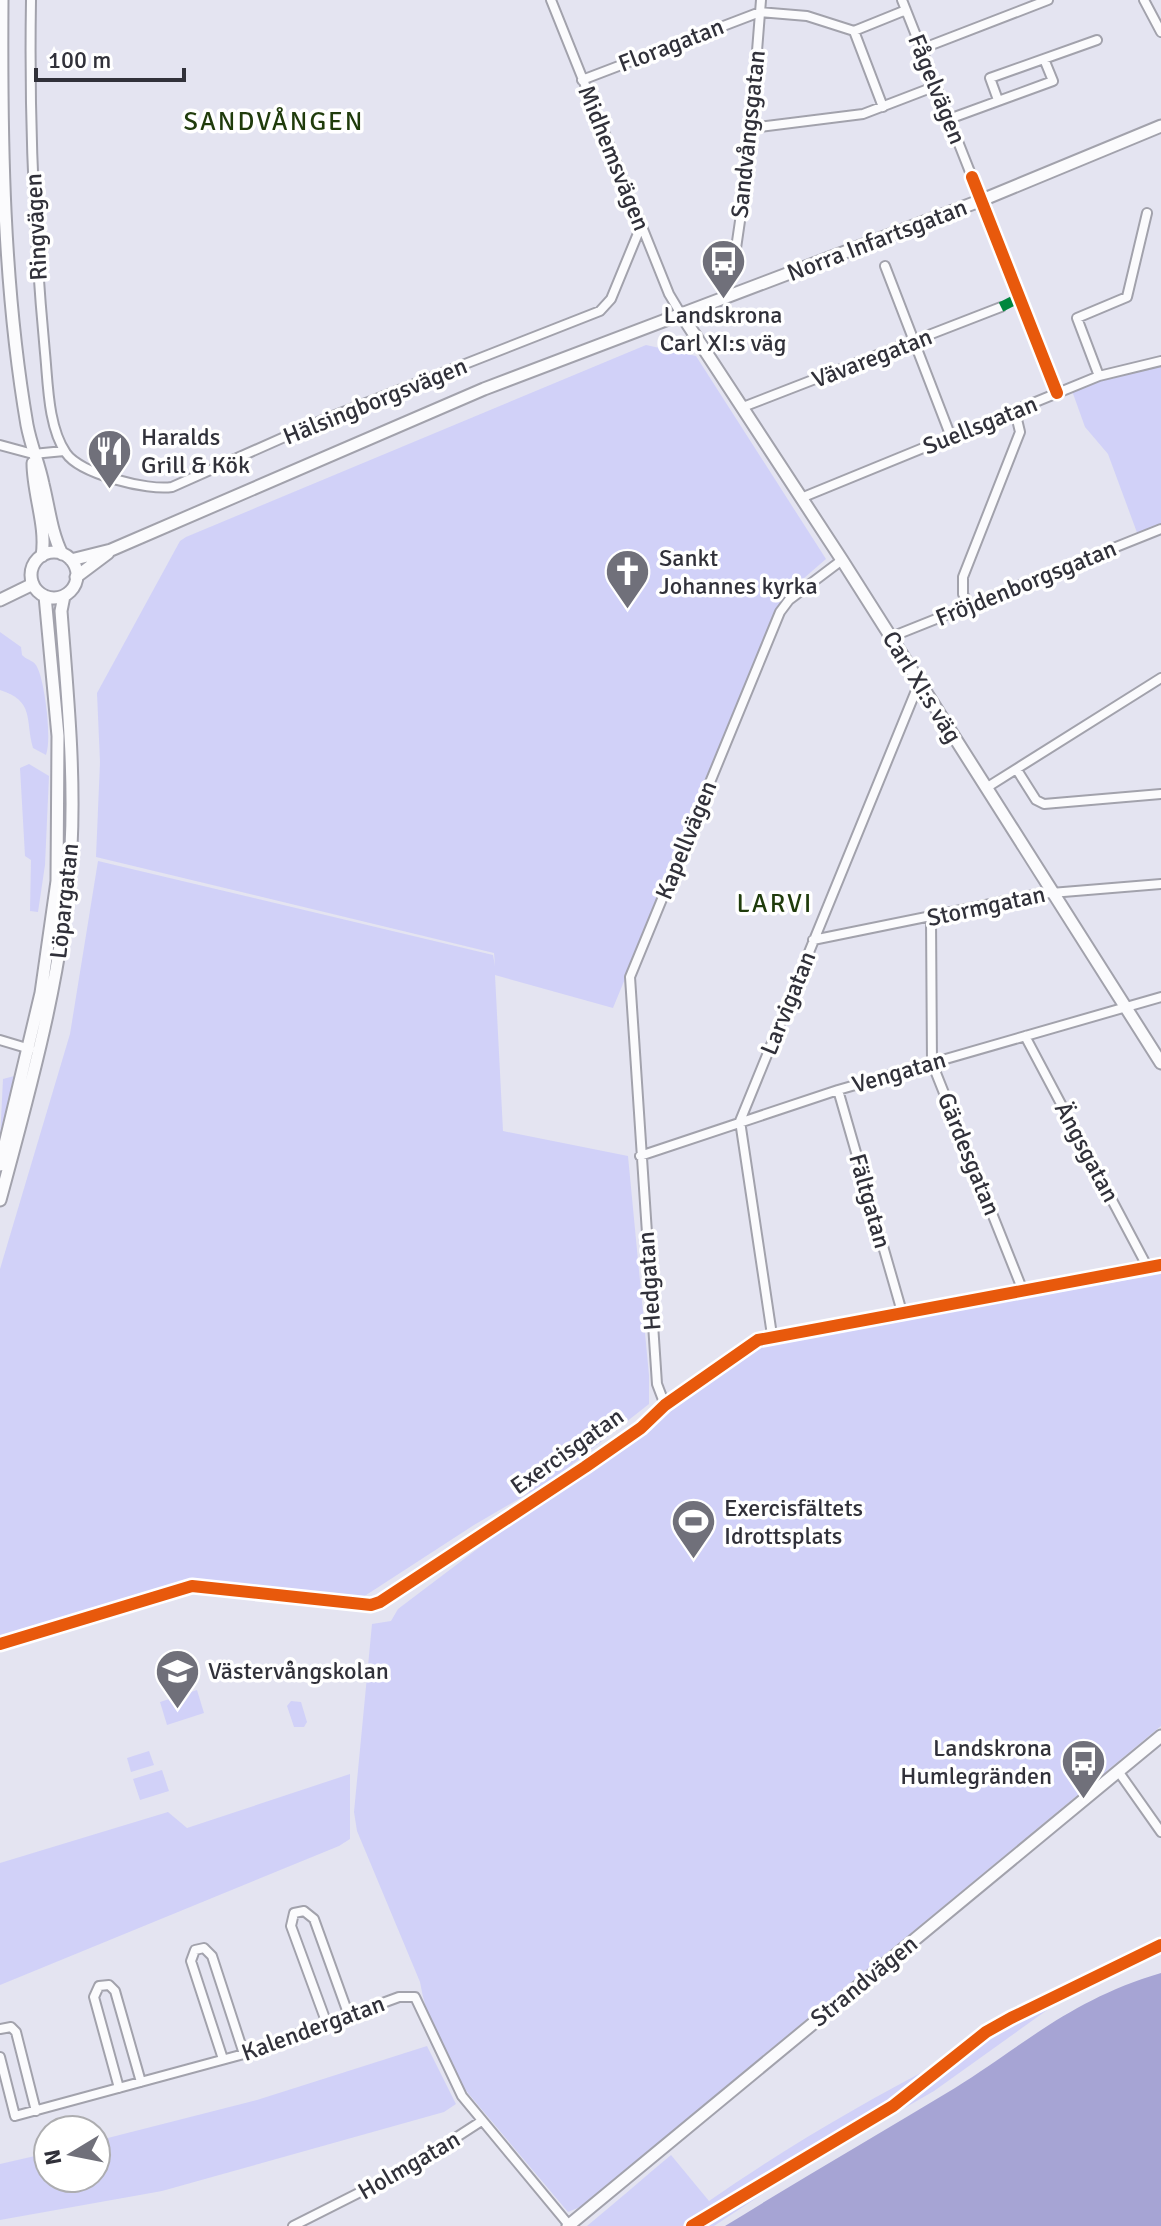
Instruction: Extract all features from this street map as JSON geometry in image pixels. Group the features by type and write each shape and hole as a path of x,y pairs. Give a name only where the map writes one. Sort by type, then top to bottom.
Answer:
{"street":[{"name":"Ringvägen","path":"2,0 8,240 21,379 33,454 33,482 44,541 42,556"},
{"name":"Ringvägen","path":"31,0 32,144 41,312 55,424 64,451"},
{"name":"Midhemsvägen","path":"551,0 669,294 681,314"},
{"name":"Sandvångsgatan","path":"733,269 751,128 761,0"},
{"name":"Fågelvägen","path":"902,0 972,177"},
{"path":"921,49 1048,0"},
{"path":"1144,0 1161,32"},
{"path":"760,12 807,16 854,31 906,10"},
{"name":"Floragatan","path":"582,80 760,12"},
{"path":"854,31 883,107"},
{"path":"998,100 990,78 1097,40"},
{"path":"949,119 1053,81 1044,59"},
{"path":"751,128 863,114 936,86"},
{"name":"Norra Infartsgatan","path":"681,314 982,200 1161,126"},
{"path":"1099,376 1077,318 1127,297 1147,213"},
{"name":"Hälsingborgsvägen","path":"64,451 75,464 108,475 155,490 172,487 325,419 600,311 611,299 641,226"},
{"path":"885,266 951,437"},
{"name":"Vävaregatan","path":"743,407 1001,307"},
{"name":"Hälsingborgsvägen","path":"76,577 111,550 484,389 681,314"},
{"name":"Carl XI:s väg","path":"681,314 842,560 1161,1063"},
{"name":"Suellsgatan","path":"801,498 1099,376 1161,361"},
{"path":"968,604 963,594 963,577 1020,432 1015,411"},
{"path":"0,445 33,454 64,451"},
{"name":"Ringvägen","path":"33,454 43,481 54,539 66,557"},
{"name":"Fröjdenborgsgatan","path":"891,637 1161,529"},
{"name":"Hälsingborgsvägen","path":"66,557 111,550"},
{"path":"42,556 66,557 76,577 73,588 64,596 45,596 33,584 32,571 42,556"},
{"name":"Kapellvägen","path":"640,1156 630,977 780,612 789,600 842,560"},
{"path":"0,600 33,584"},
{"name":"Löpargatan","path":"0,1165 34,1050 57,881 58,736 45,596"},
{"name":"Löpargatan","path":"0,1200 61,938 71,848 72,750 61,611 64,596"},
{"path":"986,788 1161,678"},
{"name":"Larvigatan","path":"740,1121 915,693 922,687"},
{"path":"1017,770 1036,800 1044,804 1161,794"},
{"name":"Stormgatan","path":"813,940 1052,892 1161,884"},
{"name":"Gärdesgatan","path":"931,918 932,1063 1023,1291"},
{"name":"Vengatan","path":"640,1156 838,1090 1161,997"},
{"name":"Ängsgatan","path":"1025,1036 1148,1268"},
{"path":"0,1040 34,1050"},
{"name":"Fältgatan","path":"838,1090 902,1312"},
{"path":"740,1121 772,1335"},
{"name":"Hedgatan","path":"640,1156 657,1384 665,1405"},
{"name":"Exercisgatan","path":"0,1644 192,1586 371,1605 585,1467 641,1428 665,1405 758,1340 1161,1265"},
{"name":"Strandvägen","path":"568,2226 1161,1736"},
{"path":"1118,1771 1161,1832"},
{"path":"327,2024 291,1926 294,1913 304,1911 314,1919 349,2016"},
{"path":"223,2059 191,1961 195,1950 204,1948 212,1956 244,2054"},
{"path":"119,2088 94,1997 99,1986 109,1985 115,1991 141,2082"},
{"name":"Kalendergatan","path":"36,2111 244,2054 399,1997 415,1997 445,2066 480,2122 568,2226"},
{"path":"0,2029 11,2027 16,2032 36,2111 15,2116 0,2057"},
{"name":"Holmgatan","path":"293,2226 378,2185 480,2122"}],"shaded area":[{"path":"646,345 696,356 826,559 788,592 776,610 613,1008 495,975 503,1131 628,1156 649,1375 649,1404 555,1478 474,1525 360,1599 183,1582 0,1639 0,1269 70,1034 98,861 493,955 495,966 494,953 96,857 100,762 97,693 180,541 186,537"},
{"path":"1161,361 1161,529 1139,538 1108,454 1085,427 1071,388"},
{"path":"0,632 21,647 22,655 38,669 47,712 46,755 33,748 24,706 0,690"},
{"path":"29,764 49,776 45,865 38,912 30,911 31,860 25,856 20,768"},
{"path":"18,1075 2,1133 0,1140 3,1079"},
{"path":"1161,1274 1161,1726 580,2207 568,2212 462,2086 448,2062 431,2023 420,1982 357,1831 354,1812 372,1624 391,1621 398,1609 521,1516 584,1475 761,1345"},
{"path":"197,1690 204,1713 167,1725 160,1702"},
{"path":"291,1701 301,1702 307,1722 304,1727 294,1727 287,1706"},
{"path":"149,1751 154,1765 131,1772 127,1758"},
{"path":"162,1770 169,1791 140,1800 133,1779"},
{"path":"350,1774 350,1839 339,1846 0,1985 0,1863 168,1812 187,1828"},
{"path":"1161,1973 1161,2226 725,2226 955,2088 1077,2008 1130,1983"},
{"path":"1057,2003 934,2091 811,2162 714,2226 587,2226 671,2155 709,2201 853,2110 1013,2023"},
{"path":"427,2046 456,2104 444,2112 162,2191 0,2220 0,2164 32,2157 32,2194 112,2194 112,2137 257,2100"}],"marked path":[{"path":"1001,307 1019,298"}],"cycle path":[{"path":"972,177 1057,393"},
{"path":"0,1644 192,1586 371,1605 585,1467 641,1428 665,1405 758,1340 1161,1265"},
{"path":"692,2226 893,2106 986,2032 1161,1945"}],"place":[{"name":"Landskrona Carl XI:s väg","path":"723,300"},
{"name":"Haralds Grill & Kök","path":"110,490"},
{"name":"Sankt Johannes kyrka","path":"628,611"},
{"name":"Exercisfältets Idrottsplats","path":"693,1561"},
{"name":"Västervångskolan","path":"177,1710"},
{"name":"Landskrona Humlegränden","path":"1083,1801"}],"district":[{"name":"SANDVÅNGEN","path":"274,122"},
{"name":"LARVI","path":"775,904"}]}
